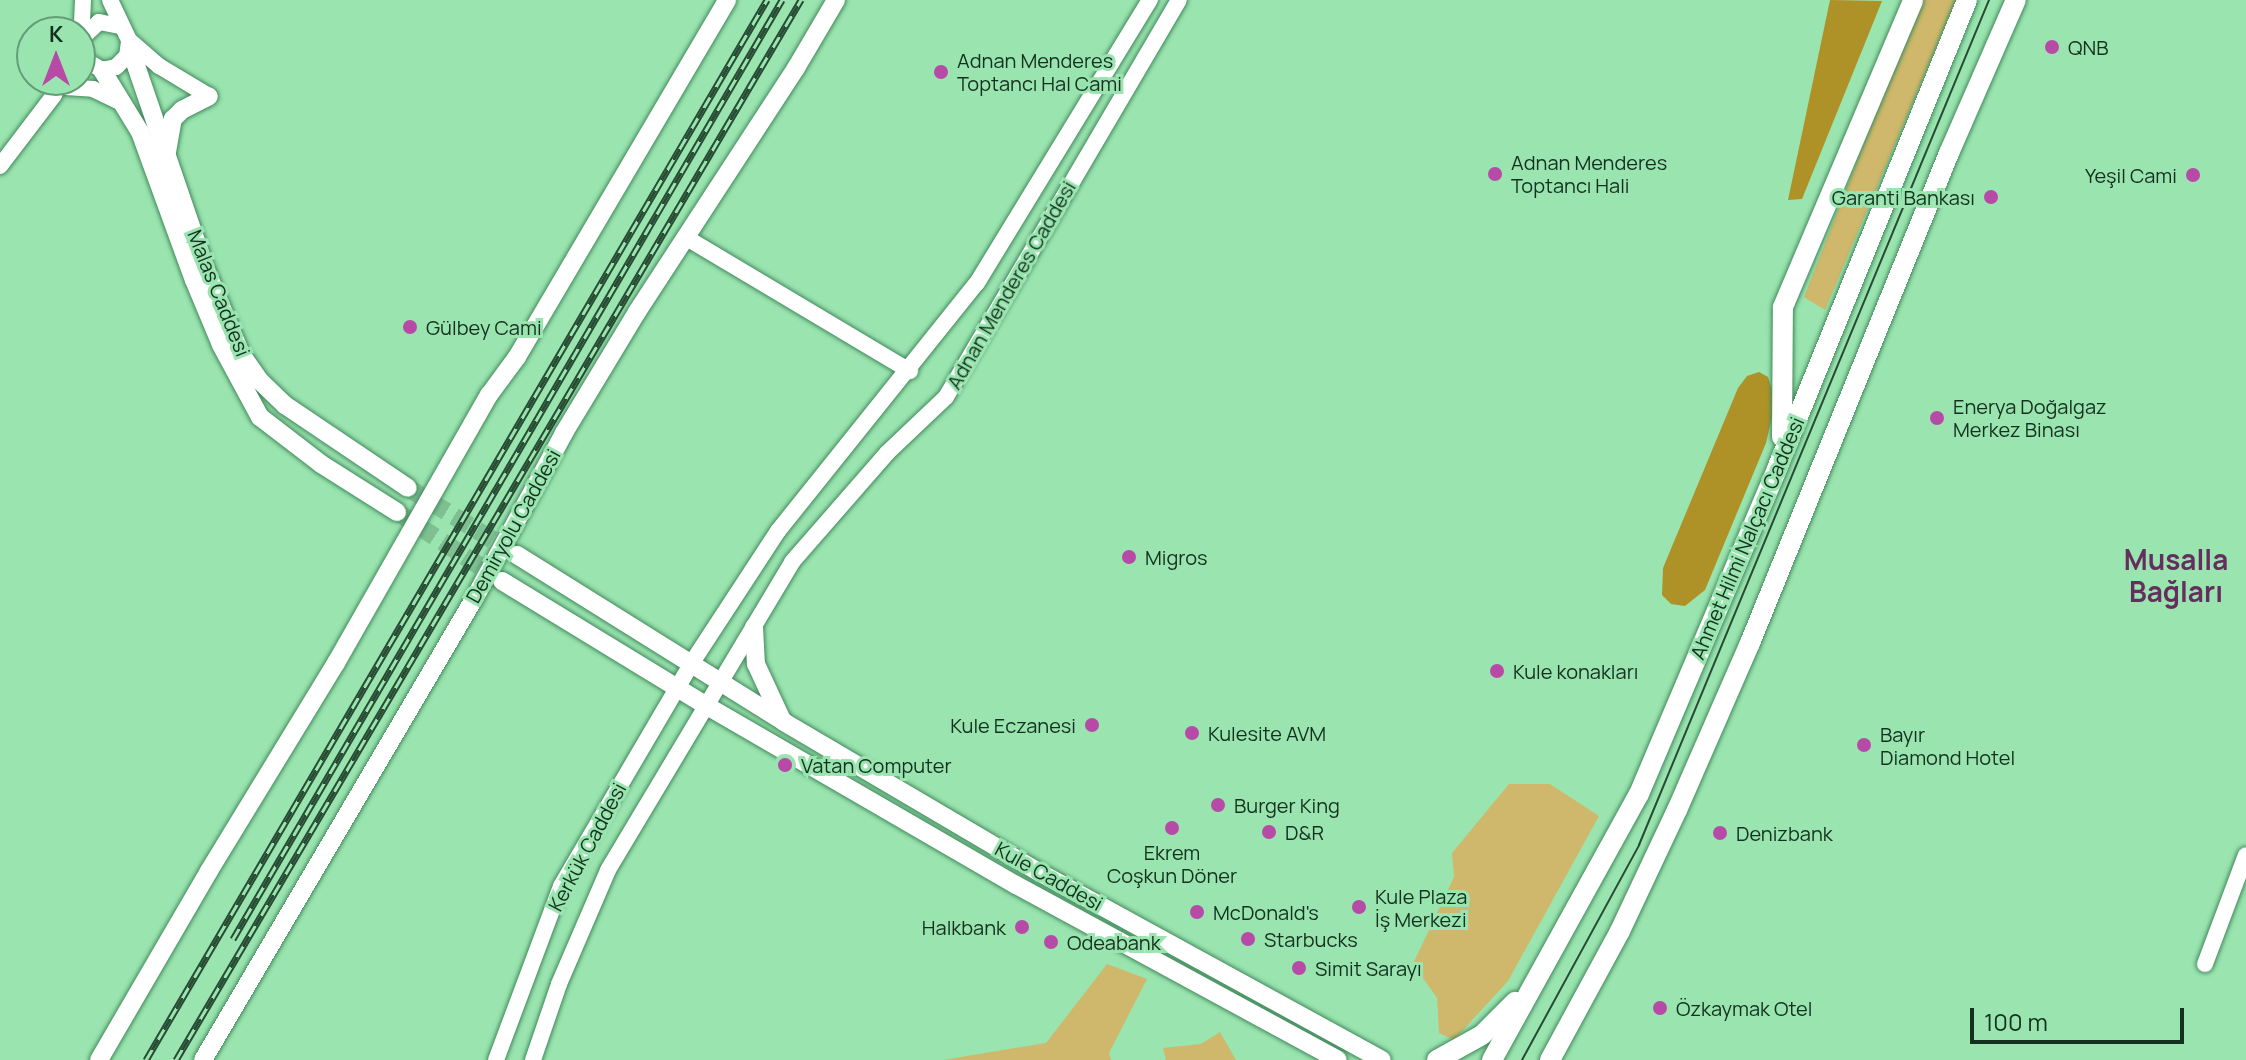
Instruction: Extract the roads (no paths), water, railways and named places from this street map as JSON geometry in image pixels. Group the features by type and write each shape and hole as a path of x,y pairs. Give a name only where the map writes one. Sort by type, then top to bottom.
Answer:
{"main road":[{"path":"99,1060 336,663 489,395 517,357 727,0"},
{"name":"Demiryolu Caddesi","path":"203,1060 474,599 564,433 836,0"},
{"path":"1778,466 1784,417 1780,334 1783,307 1913,0"},
{"name":"Ahmet Hilmi Nalçacı Caddesi","path":"1492,1060 1639,794 1778,466 1967,0"},
{"name":"Ahmet Hilmi Nalçacı Caddesi","path":"1550,1060 1659,849 1738,671 1949,153 2016,0"},
{"name":"Malas Caddesi","path":"126,38 136,75 231,333 254,372 285,405 408,488"},
{"name":"Malas Caddesi","path":"99,69 124,104 156,169 194,280 221,345 260,417 321,464 397,512"},
{"path":"167,159 173,119 182,110 209,96"},
{"path":"517,555 721,683"},
{"path":"502,581 707,706"},
{"path":"754,627 756,664 784,722"},
{"name":"Kule Caddesi","path":"721,683 1037,871 1382,1060"},
{"name":"Kule Caddesi","path":"707,706 1003,877 1338,1060"},
{"path":"1437,1060 1482,1035 1535,982"},
{"path":"1564,1060 1577,1009"}],"street":[{"path":"96,70 123,62 126,38 110,0"},
{"name":"Adnan Menderes Caddesi","path":"677,687 778,531 910,371 977,283 1150,0"},
{"name":"Adnan Menderes Caddesi","path":"707,706 792,562 836,507 946,397 1179,0"},
{"path":"96,26 99,22 126,38 168,72 209,96"},
{"path":"96,90 124,104"},
{"path":"0,166 57,96"},
{"path":"685,237 910,371"},
{"name":"Kerkük Caddesi","path":"496,1060 561,886 677,687"},
{"name":"Kerkük Caddesi","path":"533,1060 559,984 608,870 707,706"},
{"path":"2205,964 2246,855"}],"tunnel":[{"path":"408,488 514,553"},
{"path":"397,512 501,580"}],"tram line":[{"path":"1522,1060 1639,845 1989,0"}],"railway":[{"path":"146,1060 767,0"},
{"path":"233,939 782,0"},
{"path":"176,1060 801,0"}],"place":[{"name":"QNB","path":"2052,47"},
{"name":"Adnan Menderes Toptancı Hal Cami","path":"941,72"},
{"name":"Adnan Menderes Toptancı Hali","path":"1495,174"},
{"name":"Yeşil Cami","path":"2193,175"},
{"name":"Garanti Bankası","path":"1991,197"},
{"name":"Gülbey Cami","path":"410,327"},
{"name":"Enerya Doğalgaz Merkez Binası","path":"1937,418"},
{"name":"Migros","path":"1129,557"},
{"name":"Kule konakları","path":"1497,671"},
{"name":"Kule Eczanesi","path":"1092,725"},
{"name":"Kulesite AVM","path":"1192,733"},
{"name":"Bayır Diamond Hotel","path":"1864,745"},
{"name":"Vatan Computer","path":"785,765"},
{"name":"Burger King","path":"1218,805"},
{"name":"Ekrem Coşkun Döner","path":"1172,828"},
{"name":"D&R","path":"1269,832"},
{"name":"Denizbank","path":"1720,833"},
{"name":"Kule Plaza İş Merkezi","path":"1359,907"},
{"name":"McDonald's","path":"1197,912"},
{"name":"Halkbank","path":"1022,927"},
{"name":"Starbucks","path":"1248,939"},
{"name":"Odeabank","path":"1051,942"},
{"name":"Simit Sarayı","path":"1299,968"},
{"name":"Özkaymak Otel","path":"1660,1008"}],"district":[{"name":"Musalla Bağları","path":"2176,575"}]}
